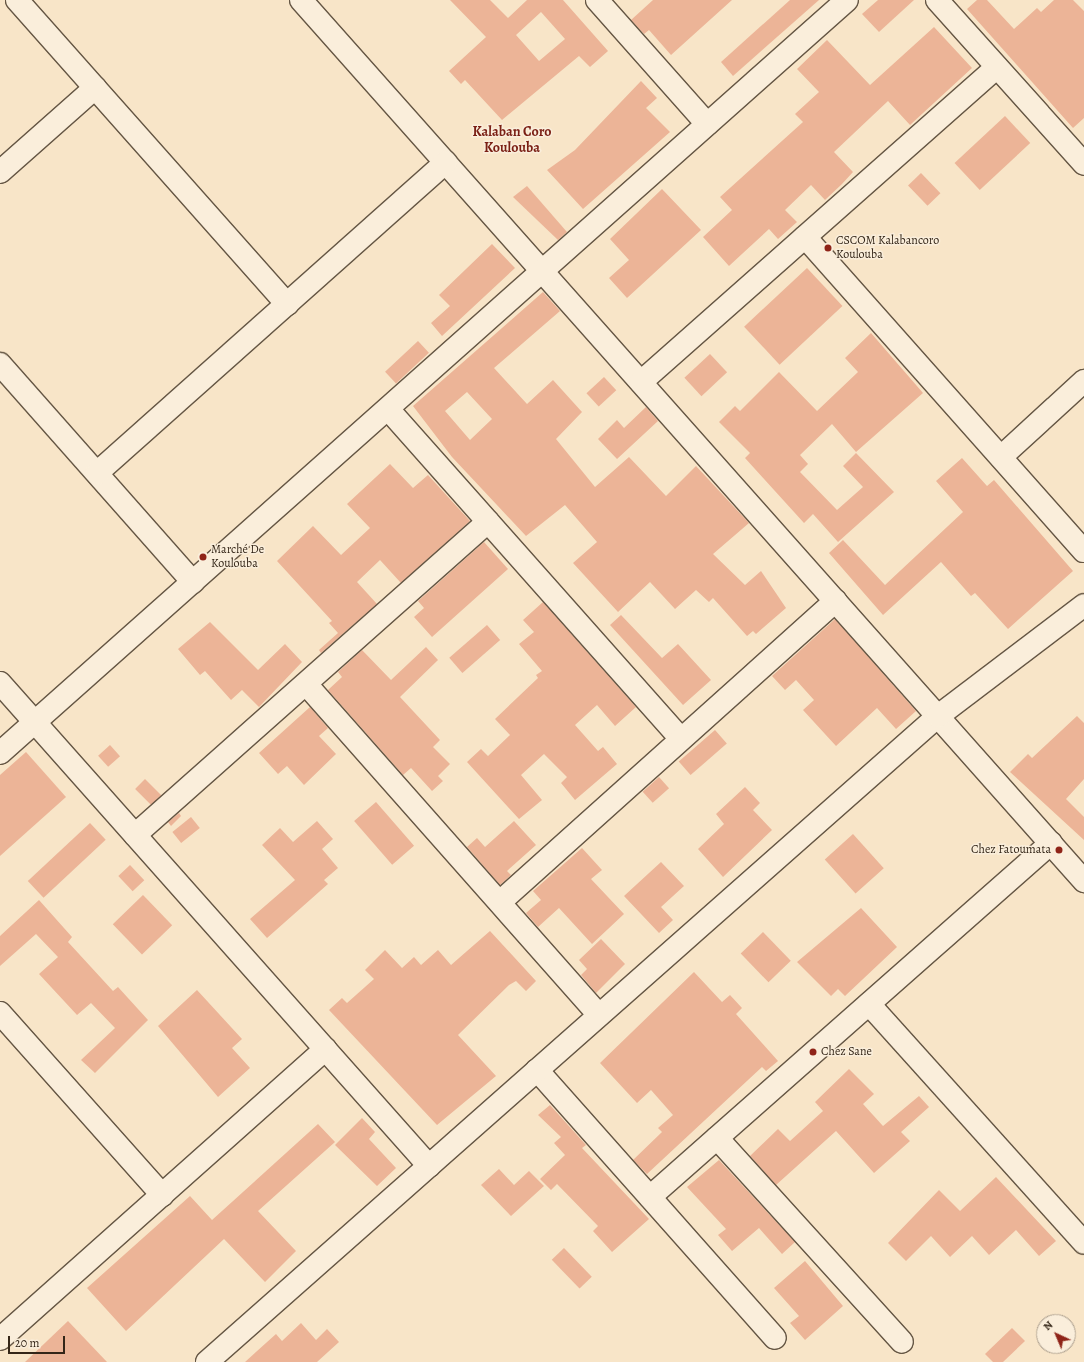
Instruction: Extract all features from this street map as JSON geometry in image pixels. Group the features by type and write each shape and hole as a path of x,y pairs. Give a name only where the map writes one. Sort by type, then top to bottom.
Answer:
{"street":[{"path":"17,0 287,304"},
{"path":"301,0 1084,881"},
{"path":"0,753 847,0"},
{"path":"937,0 1084,164"},
{"path":"605,3 707,124"},
{"path":"641,382 997,67"},
{"path":"0,172 95,88"},
{"path":"97,473 446,162"},
{"path":"805,237 1084,550"},
{"path":"0,364 193,582"},
{"path":"1001,456 1084,381"},
{"path":"388,409 681,740"},
{"path":"135,835 488,522"},
{"path":"500,902 836,601"},
{"path":"207,1362 938,716 1084,604"},
{"path":"0,683 429,1166"},
{"path":"306,684 599,1015"},
{"path":"650,1197 1051,843"},
{"path":"869,1004 1084,1243"},
{"path":"0,1013 162,1195"},
{"path":"0,1339 326,1050"},
{"path":"537,1070 775,1338"},
{"path":"717,1138 902,1342"}],"building":[{"path":"450,0 490,0 508,18 527,0 563,0 608,51 590,67 579,56 502,120 465,80 461,84 449,71 486,37","holes":["541,12 565,39 539,61 516,35"]},
{"path":"653,0 732,0 671,55 649,30 644,34 631,20"},
{"path":"790,0 819,0 733,76 721,62"},
{"path":"878,0 914,0 879,32 862,14"},
{"path":"977,0 987,0 1014,29 1037,8 1041,12 1054,0 1073,0 1084,11 1084,118 1073,128 967,9"},
{"path":"934,27 972,68 910,125 888,101 834,152 853,172 842,184 825,200 811,185 785,210 797,222 778,239 769,229 729,266 703,237 732,210 720,197 803,122 795,114 819,92 797,69 827,40 870,85"},
{"path":"641,81 657,98 646,108 670,132 583,209 547,170 575,150"},
{"path":"1005,116 1030,143 980,190 955,163"},
{"path":"921,173 940,193 928,206 908,186"},
{"path":"527,186 567,232 558,240 513,197"},
{"path":"662,189 701,230 627,298 609,278 629,260 610,239"},
{"path":"492,244 515,268 442,336 431,323 450,306 439,295"},
{"path":"807,268 842,306 780,365 744,327"},
{"path":"543,292 560,311 494,368 527,404 553,380 582,412 556,439 595,487 629,457 666,496 696,466 749,523 713,554 745,585 761,571 786,608 756,634 753,631 747,636 713,598 709,602 696,590 675,609 650,582 618,612 573,563 597,542 565,505 526,536 452,457 413,406","holes":["467,392 492,419 470,440 445,411"]},
{"path":"871,333 923,393 856,452 832,424 800,455 808,464 800,472 837,510 863,487 843,466 856,453 894,492 838,542 813,514 804,523 745,458 750,453 719,422 735,406 740,411 779,372 817,411 858,372 845,358"},
{"path":"418,341 429,353 396,383 385,372"},
{"path":"710,354 727,372 701,396 684,378"},
{"path":"604,377 616,390 599,407 586,393"},
{"path":"646,407 658,421 617,459 598,439 617,420 624,428"},
{"path":"962,458 987,486 994,480 1073,571 1008,629 975,593 971,596 941,562 883,615 829,553 843,540 885,585 963,512 936,481"},
{"path":"390,464 413,488 428,475 470,521 401,583 380,560 357,582 377,604 321,653 319,650 338,633 329,623 332,621 277,561 313,526 341,555 370,528 347,504"},
{"path":"484,542 508,569 432,637 414,617 424,608 418,601"},
{"path":"543,602 636,707 615,726 597,705 575,725 598,751 603,747 617,764 575,800 561,783 567,777 544,754 521,775 542,800 519,819 467,762 481,749 488,756 510,735 495,719 538,678 536,675 542,671 519,644 534,632 523,620"},
{"path":"621,615 662,658 678,644 711,680 683,705 610,625"},
{"path":"835,619 916,711 896,729 877,708 836,746 803,710 814,700 796,680 785,690 772,676"},
{"path":"210,622 258,670 285,644 302,662 259,707 242,690 231,700 205,671 200,675 178,649"},
{"path":"487,625 500,640 462,673 449,658"},
{"path":"426,647 438,660 400,697 440,740 433,747 450,764 438,776 443,781 432,791 411,768 403,775 328,690 342,677 338,672 362,650 391,680"},
{"path":"310,707 328,728 319,736 336,754 304,785 287,766 278,774 259,753"},
{"path":"1077,716 1084,723 1084,779 1066,799 1084,817 1084,840 1010,772 1028,754 1032,758"},
{"path":"715,730 727,744 691,775 679,761"},
{"path":"110,745 120,756 108,767 98,756"},
{"path":"26,752 66,797 0,856 0,775"},
{"path":"659,777 669,788 653,803 643,792"},
{"path":"145,779 161,795 151,805 135,789"},
{"path":"745,787 760,803 753,810 772,830 723,877 698,849 724,824 716,814"},
{"path":"376,802 414,846 392,865 354,821"},
{"path":"179,813 181,816 171,826 168,822"},
{"path":"191,817 200,828 181,843 172,832"},
{"path":"317,821 333,839 322,849 338,868 324,880 328,884 267,938 250,919 295,880 262,845 280,828 293,842"},
{"path":"514,821 536,845 507,871 511,875 500,885 467,847 477,838 485,847"},
{"path":"90,823 106,840 44,898 28,881"},
{"path":"853,834 884,868 856,894 825,859"},
{"path":"582,848 602,870 591,879 624,914 592,944 559,908 538,927 526,913 541,900 533,891"},
{"path":"661,862 684,886 661,907 673,920 659,933 624,896"},
{"path":"130,865 144,880 133,891 118,876"},
{"path":"143,895 172,925 142,954 113,924"},
{"path":"39,900 72,937 68,942 113,991 118,987 148,1020 95,1073 81,1060 115,1028 91,1003 77,1015 39,974 58,957 36,934 0,966 0,936"},
{"path":"861,908 897,947 845,996 838,989 831,996 797,962"},
{"path":"490,931 536,981 526,991 516,981 509,985 458,1035 496,1076 437,1125 329,1010 342,998 347,1003 374,979 365,970 385,950 402,968 414,957 421,965 438,950 451,965"},
{"path":"763,932 791,961 768,982 741,954"},
{"path":"601,939 625,964 596,993 581,975 587,969 579,960"},
{"path":"694,972 722,1002 730,995 742,1008 736,1014 778,1061 766,1071 762,1067 647,1174 633,1160 662,1132 658,1128 673,1115 651,1090 637,1103 600,1063"},
{"path":"197,990 242,1039 232,1048 250,1068 218,1097 158,1026"},
{"path":"849,1069 874,1094 863,1104 883,1126 919,1096 929,1107 901,1132 910,1141 874,1173 836,1131 776,1185 750,1156 778,1129 790,1141 823,1111 815,1102"},
{"path":"550,1105 586,1145 582,1148 649,1219 612,1252 593,1231 598,1226 557,1184 551,1190 540,1179 565,1155 554,1143 561,1137 538,1115"},
{"path":"362,1118 375,1132 369,1139 396,1168 377,1186 335,1145"},
{"path":"318,1124 335,1142 258,1211 296,1251 265,1282 224,1239 126,1331 87,1288 190,1196 212,1220"},
{"path":"719,1160 795,1242 782,1254 759,1228 732,1251 718,1235 726,1229 687,1187"},
{"path":"499,1169 514,1185 529,1171 544,1186 511,1216 481,1185"},
{"path":"996,1177 1056,1241 1039,1256 1016,1230 989,1255 972,1236 950,1257 931,1236 906,1261 888,1243 939,1190 960,1211"},
{"path":"564,1248 592,1277 580,1289 552,1260"},
{"path":"805,1261 843,1306 805,1340 790,1323 799,1316 774,1288"},
{"path":"68,1321 107,1362 25,1362"},
{"path":"301,1323 316,1340 327,1329 339,1342 317,1362 245,1362 276,1334 282,1341"},
{"path":"1012,1328 1025,1341 1003,1362 993,1362 985,1354"}],"place":[{"name":"CSCOM Kalabancoro Koulouba","path":"828,248"},
{"name":"Marché De Koulouba","path":"203,557"},
{"name":"Chez Fatoumata","path":"1059,850"},
{"name":"Chez Sane","path":"813,1052"}],"district":[{"name":"Kalaban Coro Koulouba","path":"512,140"}]}
